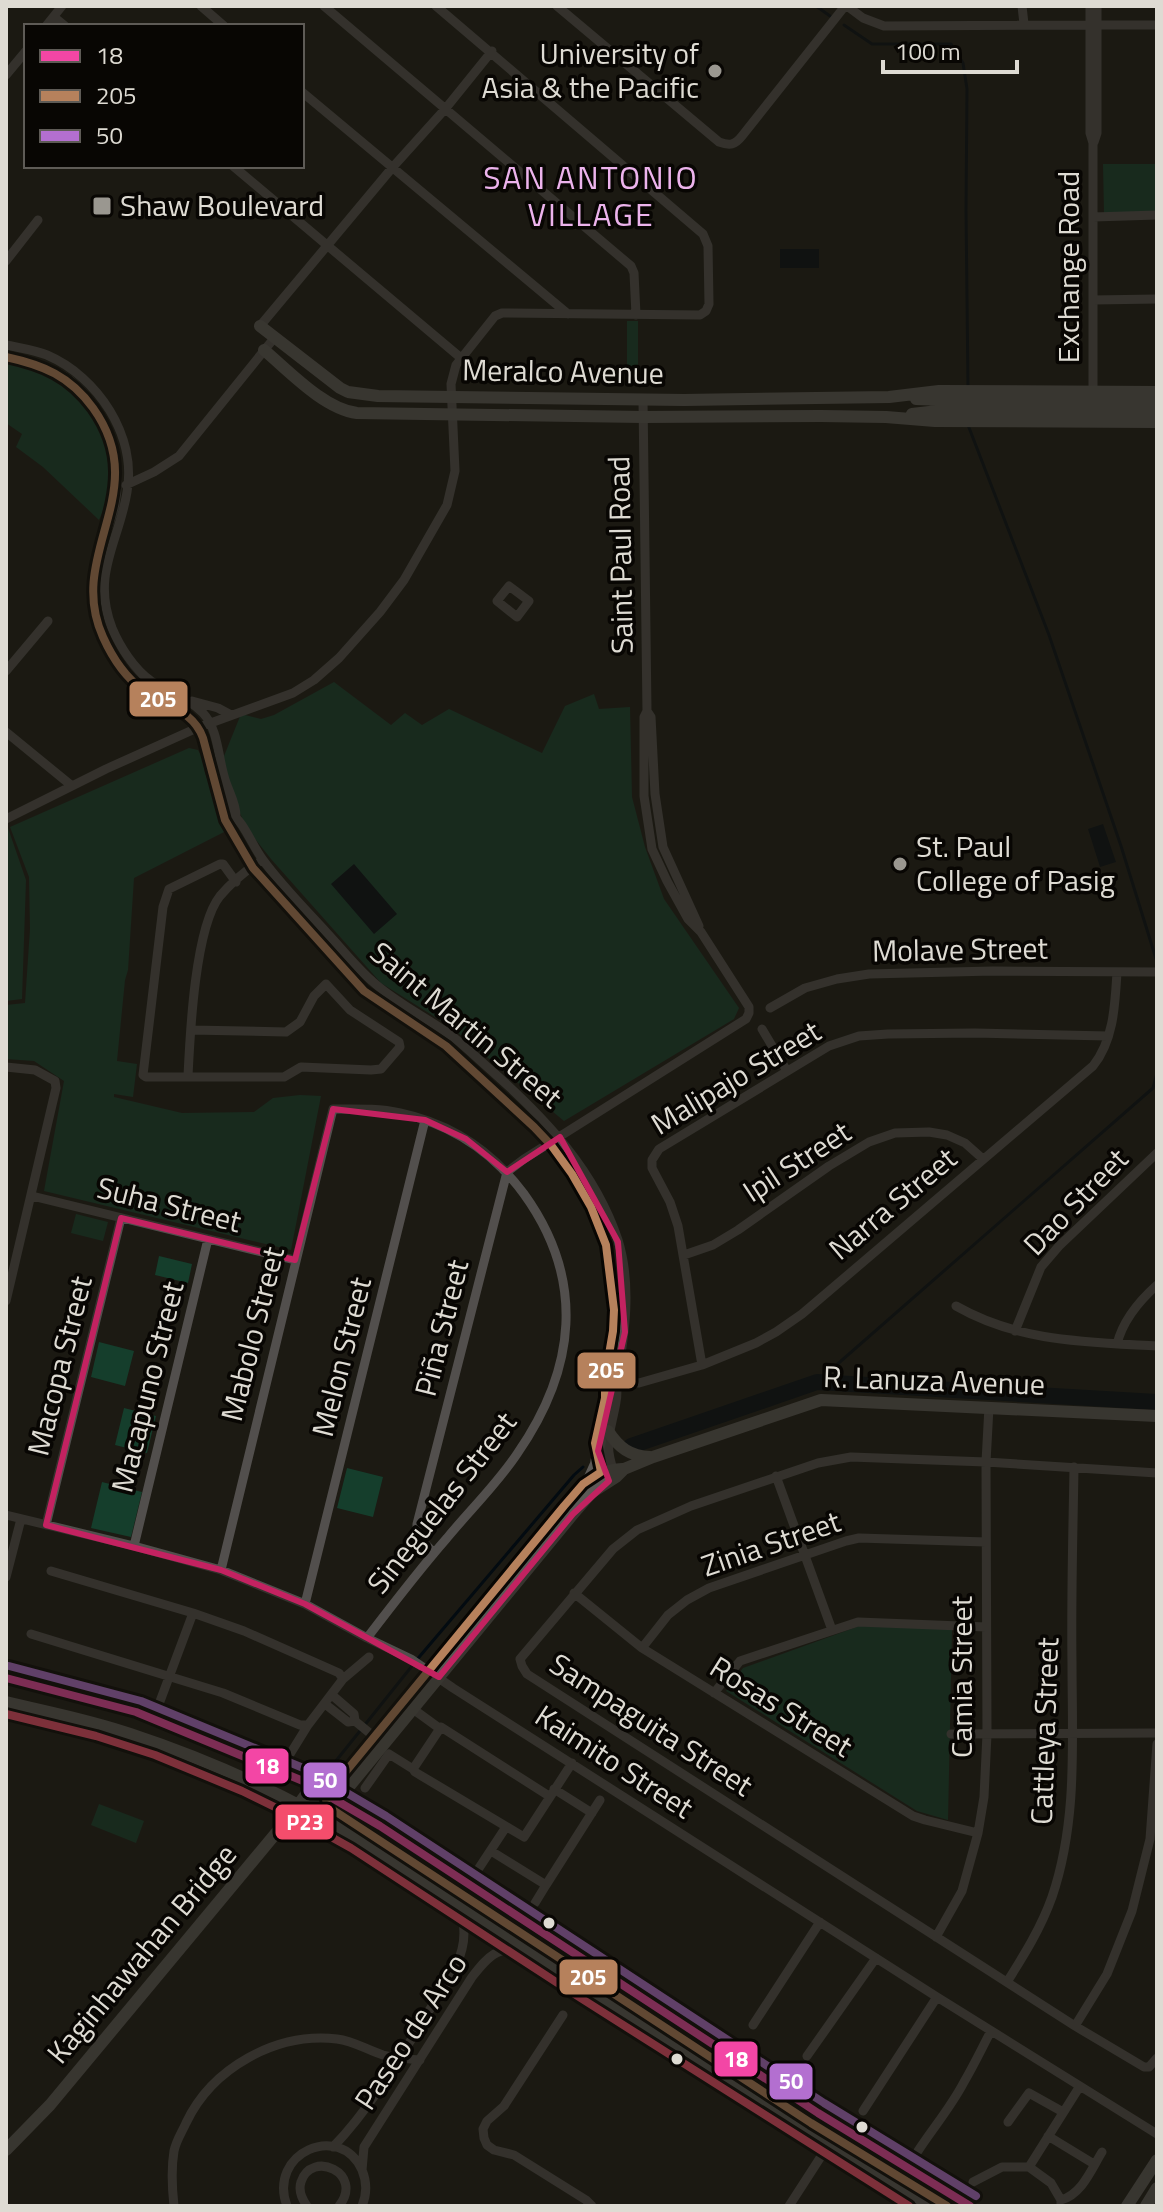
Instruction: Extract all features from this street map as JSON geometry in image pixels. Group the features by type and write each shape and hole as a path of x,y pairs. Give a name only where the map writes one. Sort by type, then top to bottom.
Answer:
{"main road":[{"name":"Meralco Avenue","path":"260,326 340,388 378,396 643,399 889,397 939,391 1157,392"},
{"name":"Meralco Avenue","path":"264,350 303,383 346,412 1157,422"},
{"path":"378,396 378,414"},
{"path":"535,397 535,416"},
{"name":"Meralco Avenue","path":"889,397 938,406 1157,412"},
{"name":"Meralco Avenue","path":"886,417 938,406 1157,402"},
{"name":"R. Lanuza Avenue","path":"330,1800 425,1668 587,1484 653,1457 821,1400 1157,1416"},
{"path":"587,1484 604,1436 628,1452 653,1457"},
{"name":"R. Lanuza Avenue","path":"376,1738 413,1709 425,1668 613,1474"},
{"path":"6,1678 136,1712 312,1786 330,1800 370,1818 848,2132 970,2206"},
{"path":"6,1702 127,1733 191,1756 332,1822 931,2206"},
{"name":"Kaginhawahan Bridge","path":"6,2150 44,2113 300,1805 312,1786"},
{"path":"300,1805 330,1800"},
{"path":"330,1800 332,1822"},
{"path":"547,1961 559,1943"},
{"path":"835,2144 848,2132"},
{"path":"1127,2206 1157,2160"},
{"path":"1146,2206 1157,2188"}],"street":[{"path":"48,24 62,6"},
{"path":"201,6 222,24"},
{"path":"324,6 631,266 636,315"},
{"path":"6,819 197,728 293,693 339,658 404,580 441,517 455,471 451,396 456,365 490,321 502,313 700,315 706,311 709,304 708,246 703,234 436,6"},
{"path":"557,6 719,142 728,145 736,143 742,136 846,6 863,18 884,26 1157,25"},
{"path":"1022,6 1024,24"},
{"name":"Exchange Road","path":"1090,6 1093,25"},
{"name":"Exchange Road","path":"1093,392 1093,143 1090,133 1093,25 1097,6"},
{"path":"54,17 63,24"},
{"path":"260,326 492,51"},
{"path":"6,75 24,53"},
{"path":"304,94 568,314"},
{"path":"235,168 461,358"},
{"path":"1093,217 1157,215"},
{"path":"6,261 38,220"},
{"path":"1093,300 1157,299"},
{"path":"116,489 154,472 179,456 275,337"},
{"path":"6,345 49,356 84,377 113,416 127,449 128,484 107,558 104,580 105,603 113,629 129,659 149,680 185,699 203,713 209,723"},
{"path":"6,357 30,361 77,385 107,428 114,451 116,489 94,576 94,600 104,635 119,662 145,688 176,706 197,728"},
{"name":"Saint Paul Road","path":"560,1137 746,1019 749,1013 749,1007 682,908 652,849 644,796 644,717 647,711 643,399"},
{"path":"6,671 48,621"},
{"path":"185,699 231,715"},
{"name":"Saint Martin Street","path":"209,723 236,816"},
{"name":"Saint Martin Street","path":"197,728 229,811 236,816 262,860 372,982 453,1037 560,1137 602,1202 618,1242 626,1310 617,1399 604,1436 613,1474"},
{"path":"6,732 72,786"},
{"path":"188,1076 201,948 207,925 219,897 247,869 262,860"},
{"path":"191,1030 286,1032 300,1022 314,996 326,984 350,1010 400,1045 381,1069 301,1067 284,1077 143,1075 163,907 169,889 223,864 236,882"},
{"name":"Narra Street","path":"617,1383 639,1383 702,1365 756,1343 802,1314 1093,1066 1103,1054 1108,1036 1117,972"},
{"name":"Molave Street","path":"770,1008 805,988 869,974 1156,972"},
{"path":"762,1029 787,1071"},
{"name":"Malipajo Street","path":"702,1365 678,1226 670,1202 652,1168 652,1160 659,1149 829,1046 859,1036 975,1033 1108,1036"},
{"path":"6,1067 35,1070 55,1081 56,1088 6,1301"},
{"name":"Sineguelas Street","path":"333,1109 399,1112 425,1120 488,1153 507,1172 534,1209 557,1256 565,1285 567,1314 565,1343 549,1397 517,1455 367,1638"},
{"name":"Mabolo Street","path":"221,1570 333,1109"},
{"name":"Melon Street","path":"305,1604 425,1120"},
{"name":"Ipil Street","path":"684,1255 713,1245 829,1166 869,1142 895,1133 947,1135 965,1143 983,1159"},
{"path":"507,1172 560,1137"},
{"name":"Dao Street","path":"1015,1331 1041,1267 1157,1153"},
{"name":"Piña Street","path":"434,1553 417,1535 417,1524 507,1172"},
{"name":"Suha Street","path":"32,1196 295,1260"},
{"name":"Macopa Street","path":"46,1525 121,1218"},
{"name":"Macapuno Street","path":"134,1546 208,1239"},
{"path":"1117,1344 1120,1331 1136,1307 1157,1285"},
{"path":"956,1306 979,1319 1015,1331 1078,1341 1157,1346"},
{"name":"Camia Street","path":"936,1937 962,1891 984,1797 989,1407"},
{"name":"Sampaguita Street","path":"1157,1473 851,1457 818,1463 691,1506 637,1530 613,1549 520,1659 527,1674 1075,2026 1144,2067 1149,2067 1157,2058"},
{"name":"Cattleya Street","path":"1007,1982 1039,1929 1053,1895 1071,1804 1074,1467"},
{"path":"776,1476 832,1630"},
{"name":"Kaimito Street","path":"6,1515 221,1570 305,1604 425,1668 937,1997 1157,2134"},
{"path":"6,1577 21,1519"},
{"name":"Zinia Street","path":"642,1648 668,1615 687,1600 709,1588 805,1554 859,1538 986,1542"},
{"path":"51,1571 244,1631 339,1673 343,1679"},
{"name":"Rosas Street","path":"574,1593 642,1648 913,1816 978,1833"},
{"path":"159,1704 193,1613"},
{"path":"714,1693 740,1661 858,1622 986,1627"},
{"path":"31,1634 223,1693 300,1725 308,1725"},
{"path":"287,1759 343,1679 369,1657"},
{"path":"332,1695 354,1714 356,1722 376,1738"},
{"path":"325,1704 348,1722 356,1722"},
{"path":"413,1709 439,1728 444,1727 592,1813"},
{"path":"413,1769 439,1728"},
{"path":"951,1734 1157,1733"},
{"path":"1075,2026 1107,1974 1132,1911 1150,1839 1157,1744"},
{"path":"365,1788 389,1754 524,1837 572,1763"},
{"path":"535,1903 600,1800"},
{"path":"479,1868 506,1827"},
{"path":"491,1851 546,1885"},
{"name":"Paseo de Arco","path":"333,2147 400,2058 455,1967 464,1941 460,1906"},
{"path":"753,2025 820,1922"},
{"name":"Paseo de Arco","path":"362,2170 364,2147 472,1977 493,1954 505,1949 525,1948"},
{"path":"807,2056 876,1958"},
{"path":"455,1967 472,1977"},
{"path":"863,2111 937,1997"},
{"path":"563,2015 504,2106 487,2121 483,2129 484,2138 494,2150 514,2155 592,2206"},
{"path":"918,2151 966,2080 991,2031"},
{"path":"174,2206 174,2160 178,2139 205,2093 236,2065 292,2041 318,2038 338,2039 382,2054 420,2060"},
{"path":"1029,2167 1080,2086"},
{"path":"1008,2122 1029,2093 1063,2112"},
{"path":"1048,2136 1094,2164"},
{"path":"789,2206 835,2144"},
{"path":"287,2206 283,2184 291,2162 310,2148 333,2147 350,2155 362,2170 366,2185 365,2204"},
{"path":"973,2182 1002,2167 1029,2167 1051,2183 1061,2203 1081,2187 1102,2152"},
{"path":"307,2206 300,2194 301,2181 309,2171 326,2166 336,2170 346,2184 345,2196 339,2206"},
{"path":"904,2206 912,2194"}],"highlighted area":[{"path":"333,1109 425,1120 466,1139 507,1172 560,1137 618,1242 625,1332 598,1451 609,1481 573,1514 439,1677 305,1604 221,1570 46,1525 121,1218 295,1260"}],"green space":[{"path":"1103,164 1157,164 1157,212 1104,213"},
{"path":"627,321 638,321 638,385 627,385"},
{"path":"6,360 59,379 76,392 99,424 106,442 109,481 99,520 43,467 16,447 22,434 6,423"},
{"path":"334,682 391,725 405,713 422,725 449,709 542,753 565,706 594,694 599,709 630,707 632,797 645,847 664,899 739,1008 734,1019 564,1121 451,1027 381,983 248,830 222,761 241,714 261,719 274,715"},
{"path":"189,748 198,750 202,757 205,773 228,830 134,878 128,970 117,1061 137,1064 133,1097 114,1094 114,1097 182,1113 254,1112 273,1098 321,1096 291,1250 44,1191 64,1081 34,1061 6,1059 6,1005 25,1003 30,929 29,877 10,827"},
{"path":"6,829 26,880 22,999 6,1001"},
{"path":"76,1214 108,1222 103,1241 71,1233"},
{"path":"159,1256 192,1264 188,1283 155,1275"},
{"path":"99,1342 134,1351 125,1386 91,1377"},
{"path":"124,1408 156,1416 147,1453 115,1445"},
{"path":"347,1468 383,1477 373,1517 337,1508"},
{"path":"102,1482 142,1492 131,1537 91,1528"},
{"path":"865,1624 952,1629 948,1820 917,1811 726,1691 743,1668"},
{"path":"99,1804 144,1821 136,1843 91,1825"}],"shaded area":[{"path":"780,249 819,249 819,268 780,268"},
{"path":"1103,824 1116,862 1100,867 1088,829"},
{"path":"354,864 397,914 374,934 331,884"}],"waterway":[{"path":"816,6 830,16"},
{"path":"844,25 872,44 951,44 963,63 967,89 968,387"},
{"path":"968,425 1049,635 1157,962"},
{"path":"817,1382 1153,1088 1157,1073"},
{"path":"631,1446 817,1382 1157,1402"},
{"path":"323,1777 420,1656 583,1467"}],"transit line":[{"name":"205","path":"6,357 44,368 65,380 93,408 109,439 115,468 113,496 94,578 94,607 103,637 130,679 151,696 185,715 198,729 225,820 253,868 364,991 446,1046 551,1145 591,1207 606,1245 614,1310 605,1398 595,1443 601,1472 583,1484 564,1506 329,1792 327,1806 811,2123 947,2206"},
{"name":"50","path":"9,1666 141,1701 308,1770 386,1816 824,2103 976,2196"},
{"name":"18","path":"6,1678 136,1712 303,1781 380,1826 818,2113 970,2206"},
{"name":"P23","path":"6,1714 96,1736 155,1755 297,1818 351,1848 909,2206"}],"place":[{"name":"University of Asia & the Pacific","path":"715,71"},
{"name":"Shaw Boulevard","path":"102,206"},
{"name":"St. Paul College of Pasig","path":"900,864"}],"district":[{"name":"SAN ANTONIO VILLAGE","path":"591,196"}]}
